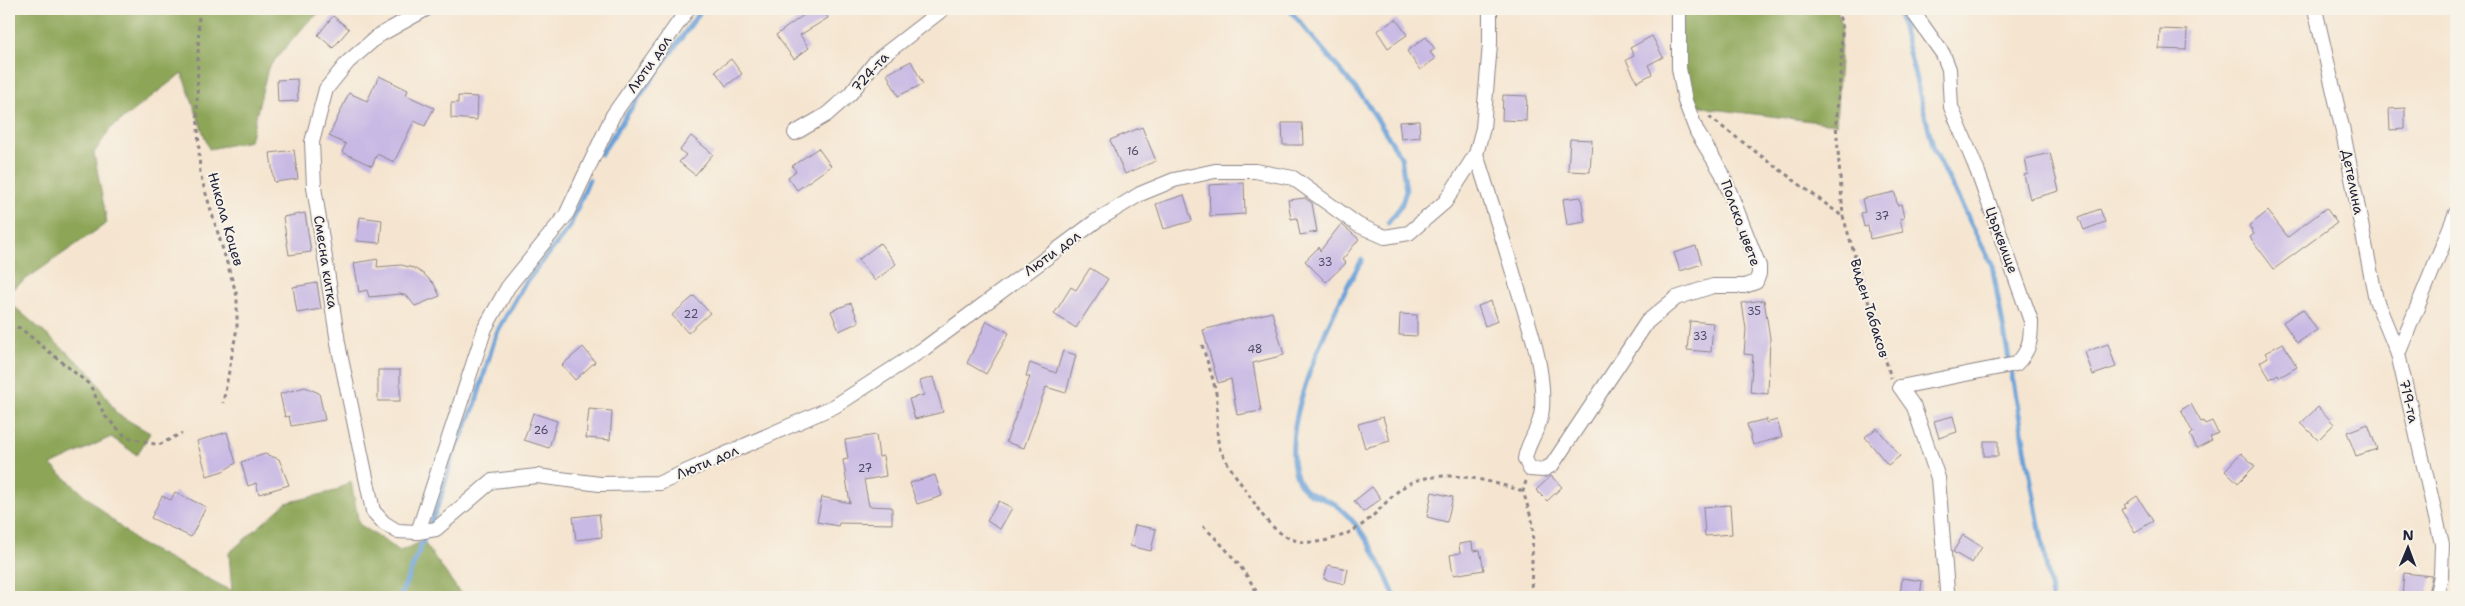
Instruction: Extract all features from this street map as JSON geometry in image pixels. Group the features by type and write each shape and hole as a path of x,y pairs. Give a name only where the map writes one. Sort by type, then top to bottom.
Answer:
{"street":[{"name":"Смесна китка","path":"418,532 397,531 384,523 373,511 339,349 314,187 312,142 326,89 348,62 378,36 426,9"},
{"name":"Люти дол","path":"688,9 613,115 566,215 508,287 485,328 418,532 436,529 492,481 537,476 600,484 660,483 834,406 925,348 1096,222 1140,194 1174,180 1215,171 1256,171 1293,178 1358,225 1385,238 1409,233 1445,202 1476,154"},
{"name":"724-та","path":"795,133 826,115 844,99 876,61 944,9"},
{"path":"1490,9 1490,44 1483,128 1476,154 1530,329 1538,365 1542,410 1538,429 1526,452 1526,464 1530,469"},
{"name":"Полско цвете","path":"1530,469 1543,470 1552,465 1647,322 1676,298 1713,286 1745,286 1756,282 1759,274 1759,266 1722,173 1697,132 1685,101 1679,68 1679,9"},
{"name":"Църквище","path":"1900,387 2016,364 2025,355 2031,341 2031,321 1977,170 1951,107 1949,69 1944,54 1911,9"},
{"name":"Детелина","path":"2315,9 2342,127 2376,300 2398,354"},
{"path":"2398,354 2456,213"},
{"name":"719-та","path":"2398,354 2442,544 2441,576 2436,597"},
{"path":"1900,387 1914,407 1938,478 1947,591 1950,597"}],"path":[{"name":"Никола Коцев","path":"199,9 197,103 200,174 237,296 237,328 223,403"},
{"name":"Виден Табаков","path":"1837,9 1842,25 1836,124 1843,216 1891,378 1900,387"},
{"path":"1707,116 1843,216"},
{"path":"9,325 20,328 90,385 106,416 126,437 159,445 182,433"},
{"path":"1202,345 1216,393 1219,447 1260,511 1278,531 1293,540 1314,542 1334,539 1349,532 1367,522 1400,490 1416,480 1438,476 1472,477 1523,491"},
{"path":"1530,469 1523,491 1533,524 1531,597"},
{"path":"1203,526 1219,541 1248,579 1259,597"}],"green space":[{"path":"9,9 324,9 307,23 268,68 250,141 209,149 182,73 110,129 94,153 107,223 9,291"},
{"path":"1679,9 1837,9 1842,25 1836,124 1713,109 1685,101"},
{"path":"9,302 91,373 117,414 150,433 137,455 111,437 51,465 137,542 232,591 229,553 286,503 335,491 351,481 359,524 400,551 423,541 463,597 9,597"}],"building":[{"path":"812,9 822,9 828,18 800,35 809,48 794,59 776,35"},
{"path":"333,16 349,29 333,48 318,35"},
{"path":"1396,19 1407,35 1388,48 1377,31"},
{"path":"2160,29 2187,30 2186,50 2159,49"},
{"path":"1652,36 1663,57 1648,65 1652,74 1637,82 1626,60 1634,56 1630,48"},
{"path":"1426,37 1435,49 1430,52 1435,59 1420,70 1407,51"},
{"path":"731,59 742,74 726,86 715,71"},
{"path":"911,61 923,84 898,96 887,74"},
{"path":"379,76 408,90 406,95 434,108 425,126 414,121 394,162 377,154 372,166 342,152 346,144 329,136 349,93 367,101"},
{"path":"297,79 298,101 278,102 277,80"},
{"path":"1503,95 1527,96 1526,121 1502,120"},
{"path":"458,96 478,97 477,120 451,118 451,103 458,103"},
{"path":"2405,108 2405,129 2390,130 2389,109"},
{"path":"1419,121 1420,137 1401,139 1399,122"},
{"path":"1282,123 1302,123 1303,145 1283,145"},
{"path":"1142,127 1156,161 1125,174 1110,140"},
{"path":"691,136 713,154 695,175 679,162 686,155 680,150"},
{"path":"1570,139 1592,140 1590,172 1568,171"},
{"path":"818,148 831,166 797,190 788,177 796,171 792,166"},
{"path":"294,150 298,179 274,182 270,153"},
{"path":"2050,153 2059,191 2030,199 2024,175 2028,174 2025,159"},
{"path":"1244,183 1245,214 1210,216 1209,185"},
{"path":"1895,192 1897,205 1901,204 1904,218 1900,219 1903,232 1870,239 1868,226 1864,227 1861,213 1865,212 1862,199"},
{"path":"1184,195 1192,221 1164,229 1156,204"},
{"path":"1581,197 1585,222 1567,225 1563,199"},
{"path":"1305,198 1312,203 1317,232 1300,235 1297,218 1291,219 1288,200"},
{"path":"2326,208 2337,223 2274,269 2250,237 2254,234 2249,226 2268,211 2288,237"},
{"path":"2100,209 2105,222 2084,230 2079,217"},
{"path":"305,213 311,252 289,255 283,217"},
{"path":"360,217 382,220 380,243 357,241"},
{"path":"1341,224 1359,239 1342,260 1346,263 1326,282 1305,261 1319,247 1320,251"},
{"path":"880,243 896,264 875,281 858,260"},
{"path":"1696,246 1702,264 1680,271 1674,253"},
{"path":"378,259 377,267 401,265 414,268 434,284 440,296 415,306 407,296 400,294 369,297 367,290 359,292 354,263"},
{"path":"1090,268 1108,279 1076,328 1054,314 1071,287 1076,290"},
{"path":"317,283 321,309 297,313 293,287"},
{"path":"694,296 710,313 688,333 672,315"},
{"path":"1764,300 1770,338 1768,394 1750,392 1753,355 1744,354 1746,329 1742,303"},
{"path":"1491,301 1498,321 1485,326 1478,306"},
{"path":"851,303 859,322 839,331 831,311"},
{"path":"2303,309 2317,330 2297,343 2283,322"},
{"path":"1272,312 1284,355 1253,363 1261,411 1237,415 1231,379 1218,383 1203,330"},
{"path":"1400,314 1417,315 1417,336 1399,335"},
{"path":"987,321 1009,333 986,374 967,363"},
{"path":"1690,321 1713,323 1711,352 1687,350"},
{"path":"2283,343 2297,367 2280,377 2278,374 2270,379 2260,362 2268,357 2265,353"},
{"path":"2108,344 2116,367 2093,375 2085,352"},
{"path":"583,347 595,362 575,380 562,365"},
{"path":"1063,351 1076,355 1066,393 1046,387 1024,448 1006,442 1030,377 1026,376 1030,363 1056,373"},
{"path":"378,370 400,370 400,401 378,401"},
{"path":"933,377 943,412 915,419 909,399 924,395 920,381"},
{"path":"305,387 319,393 325,420 291,426 289,416 285,417 280,394"},
{"path":"2191,404 2201,422 2203,421 2205,424 2212,421 2218,433 2210,437 2212,440 2197,448 2190,435 2193,433 2181,410"},
{"path":"2318,407 2334,424 2318,440 2301,423"},
{"path":"589,409 612,411 610,440 586,438"},
{"path":"533,413 557,421 549,448 524,440"},
{"path":"1953,416 1957,432 1939,438 1934,421"},
{"path":"1383,417 1390,441 1365,448 1358,424"},
{"path":"1767,419 1766,423 1777,420 1782,437 1753,445 1747,424"},
{"path":"2368,424 2377,449 2356,456 2347,432"},
{"path":"1877,428 1900,456 1888,465 1865,437"},
{"path":"227,432 236,463 223,471 207,476 197,441"},
{"path":"876,435 879,457 883,456 886,476 864,480 869,506 892,507 892,524 839,523 838,526 817,522 822,497 850,503 843,460 848,459 845,440"},
{"path":"1984,441 1998,441 1998,456 1984,456"},
{"path":"2241,453 2255,466 2238,483 2225,470"},
{"path":"265,454 279,459 289,485 259,494 256,483 248,486 241,462"},
{"path":"935,475 942,496 917,504 910,483"},
{"path":"1551,476 1562,487 1547,501 1536,490"},
{"path":"1372,487 1381,499 1363,512 1354,501"},
{"path":"175,492 206,507 191,537 151,518 162,496 171,500"},
{"path":"1432,492 1453,497 1447,522 1427,517"},
{"path":"2137,496 2153,521 2135,532 2121,510 2126,507 2124,505"},
{"path":"999,501 1012,508 1000,529 987,521"},
{"path":"1730,505 1732,534 1705,536 1703,507"},
{"path":"599,514 602,537 576,540 573,517"},
{"path":"1135,525 1156,529 1151,551 1130,546"},
{"path":"1963,535 1982,547 1972,563 1953,552"},
{"path":"1472,542 1473,551 1480,550 1484,570 1453,575 1450,555 1460,553 1459,544"},
{"path":"1328,565 1348,569 1345,584 1324,579"},
{"path":"2404,573 2432,576 2427,597 2402,597"},
{"path":"1902,578 1922,581 1920,597 1900,597"}],"waterway":[{"path":"601,154 702,9"},
{"path":"1289,9 1365,100 1401,157 1406,191 1401,206 1388,223"},
{"path":"1898,9 1934,150 1992,265 2052,597"},
{"path":"400,597 440,500 452,458 475,405 496,334 523,286 569,228 589,180"},
{"path":"1362,260 1337,307 1309,373 1299,407 1293,439 1294,467 1306,491 1332,502 1355,524 1378,559 1395,597"}]}
